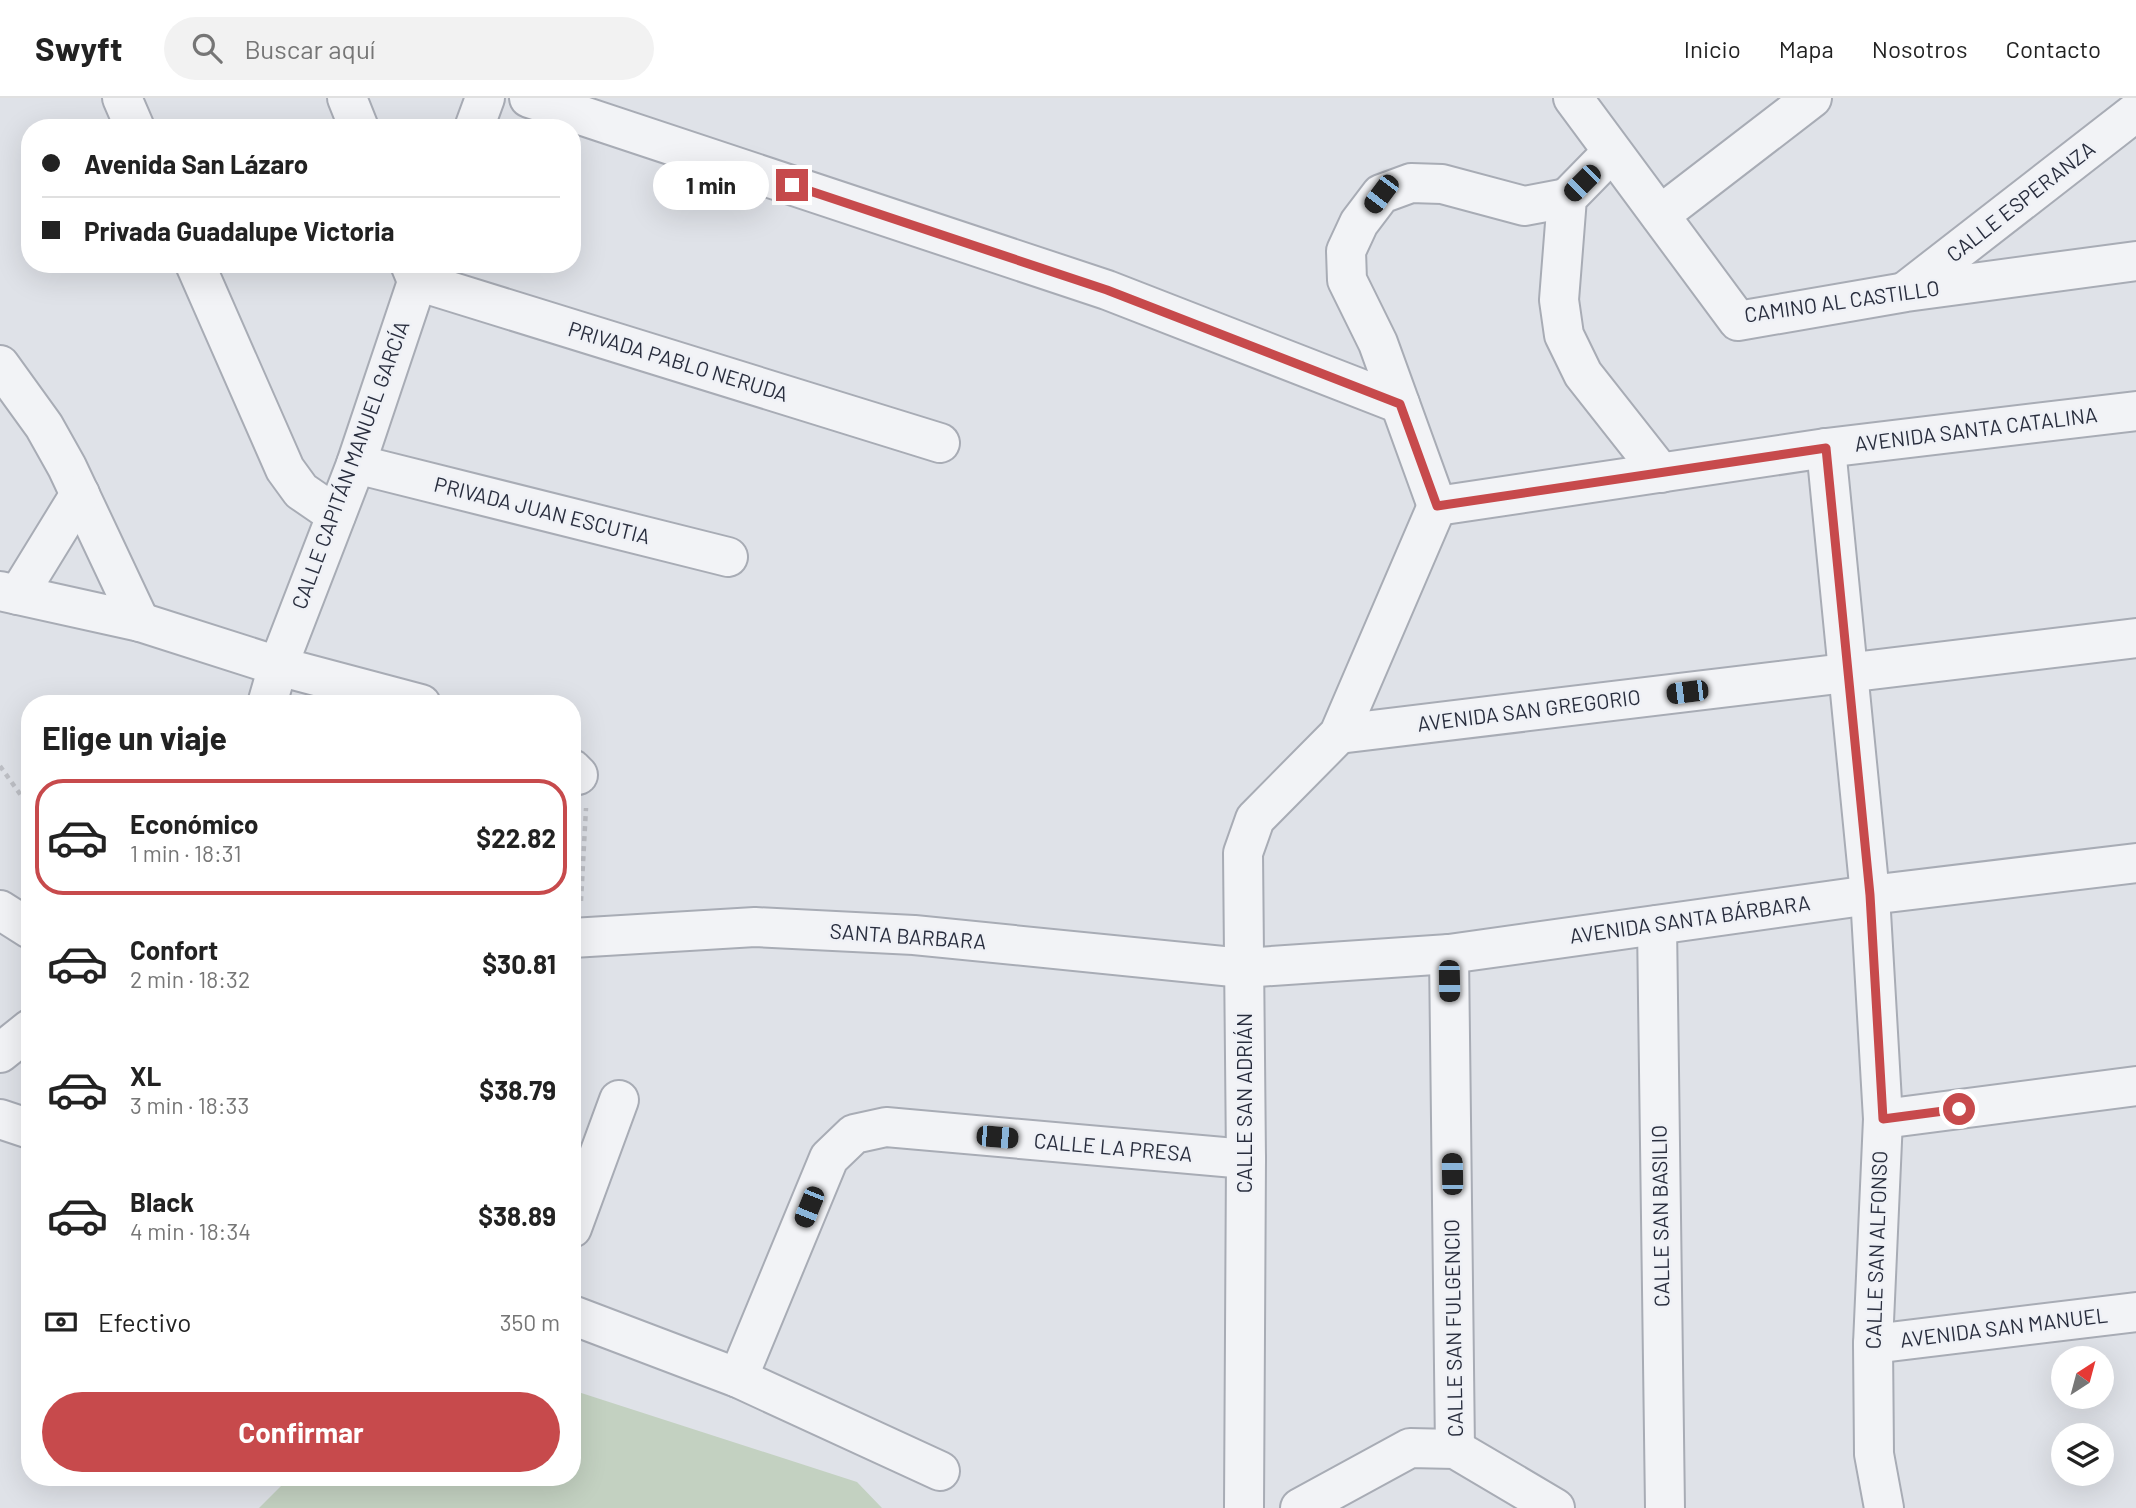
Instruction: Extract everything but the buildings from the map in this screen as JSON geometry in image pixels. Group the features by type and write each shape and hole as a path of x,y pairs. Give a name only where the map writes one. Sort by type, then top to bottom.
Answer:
{"street":[{"path":"122,98 131,119"},
{"path":"347,98 355,119"},
{"path":"477,119 485,98"},
{"path":"529,98 1107,290 1400,404"},
{"name":"CAMINO AL CASTILLO","path":"1573,98 1738,321 1906,292 2136,261"},
{"path":"1660,215 1812,98"},
{"name":"CALLE ESPERANZA","path":"1906,292 2136,113"},
{"path":"1339,734 1437,506 1378,342 1347,280 1346,251 1359,223 1381,194 1411,183 1442,184 1524,206 1567,198 1612,152"},
{"path":"1567,198 1559,300 1564,335 1583,374 1661,473"},
{"path":"199,273 285,469 301,491 336,515"},
{"name":"CALLE CAPITÁN MANUEL GARCÍA","path":"270,695 278,666 356,464 416,273"},
{"name":"PRIVADA PABLO NERUDA","path":"426,273 940,443"},
{"path":"0,365 44,426 67,467 141,622"},
{"name":"AVENIDA SANTA CATALINA","path":"1437,506 1826,448 2136,411"},
{"name":"CALLE SAN ALFONSO","path":"1826,448 1870,895 1883,1119 1872,1345 1874,1454 1884,1508"},
{"name":"PRIVADA JUAN ESCUTIA","path":"356,464 728,557"},
{"path":"80,494 9,593 141,622 278,666 387,695"},
{"name":"AVENIDA SAN GREGORIO","path":"1339,734 2136,638"},
{"name":"CALLE SAN ADRIÁN","path":"1244,1508 1246,1159 1243,853 1255,819 1339,734"},
{"name":"AVENIDA SANTA BÁRBARA","path":"1244,968 1449,954 1870,895 2136,863"},
{"path":"0,910 21,923"},
{"name":"CALLE SAN BASILIO","path":"1657,925 1665,1508"},
{"name":"SANTA BARBARA","path":"581,937 755,927 900,934 1244,968"},
{"name":"CALLE SAN FULGENCIO","path":"1449,954 1455,1449"},
{"path":"0,1053 21,1036"},
{"path":"1883,1119 2136,1086"},
{"path":"581,1203 619,1100"},
{"path":"0,1119 21,1126"},
{"name":"CALLE LA PRESA","path":"738,1378 829,1158 854,1134 886,1127 1246,1159"},
{"name":"AVENIDA SAN MANUEL","path":"1872,1345 2136,1312"},
{"path":"581,1318 738,1378 940,1471"},
{"path":"1300,1508 1410,1448 1455,1449 1555,1508"}],"path":[{"path":"0,766 21,795"},
{"path":"581,784 586,808 581,867"}],"green space":[{"path":"581,1393 857,1482 882,1508 259,1508 281,1486 581,1486"}],"route":[{"path":"792,185 1107,290 1400,404 1437,506 1826,448 1870,895 1883,1119 1959,1109"}]}
